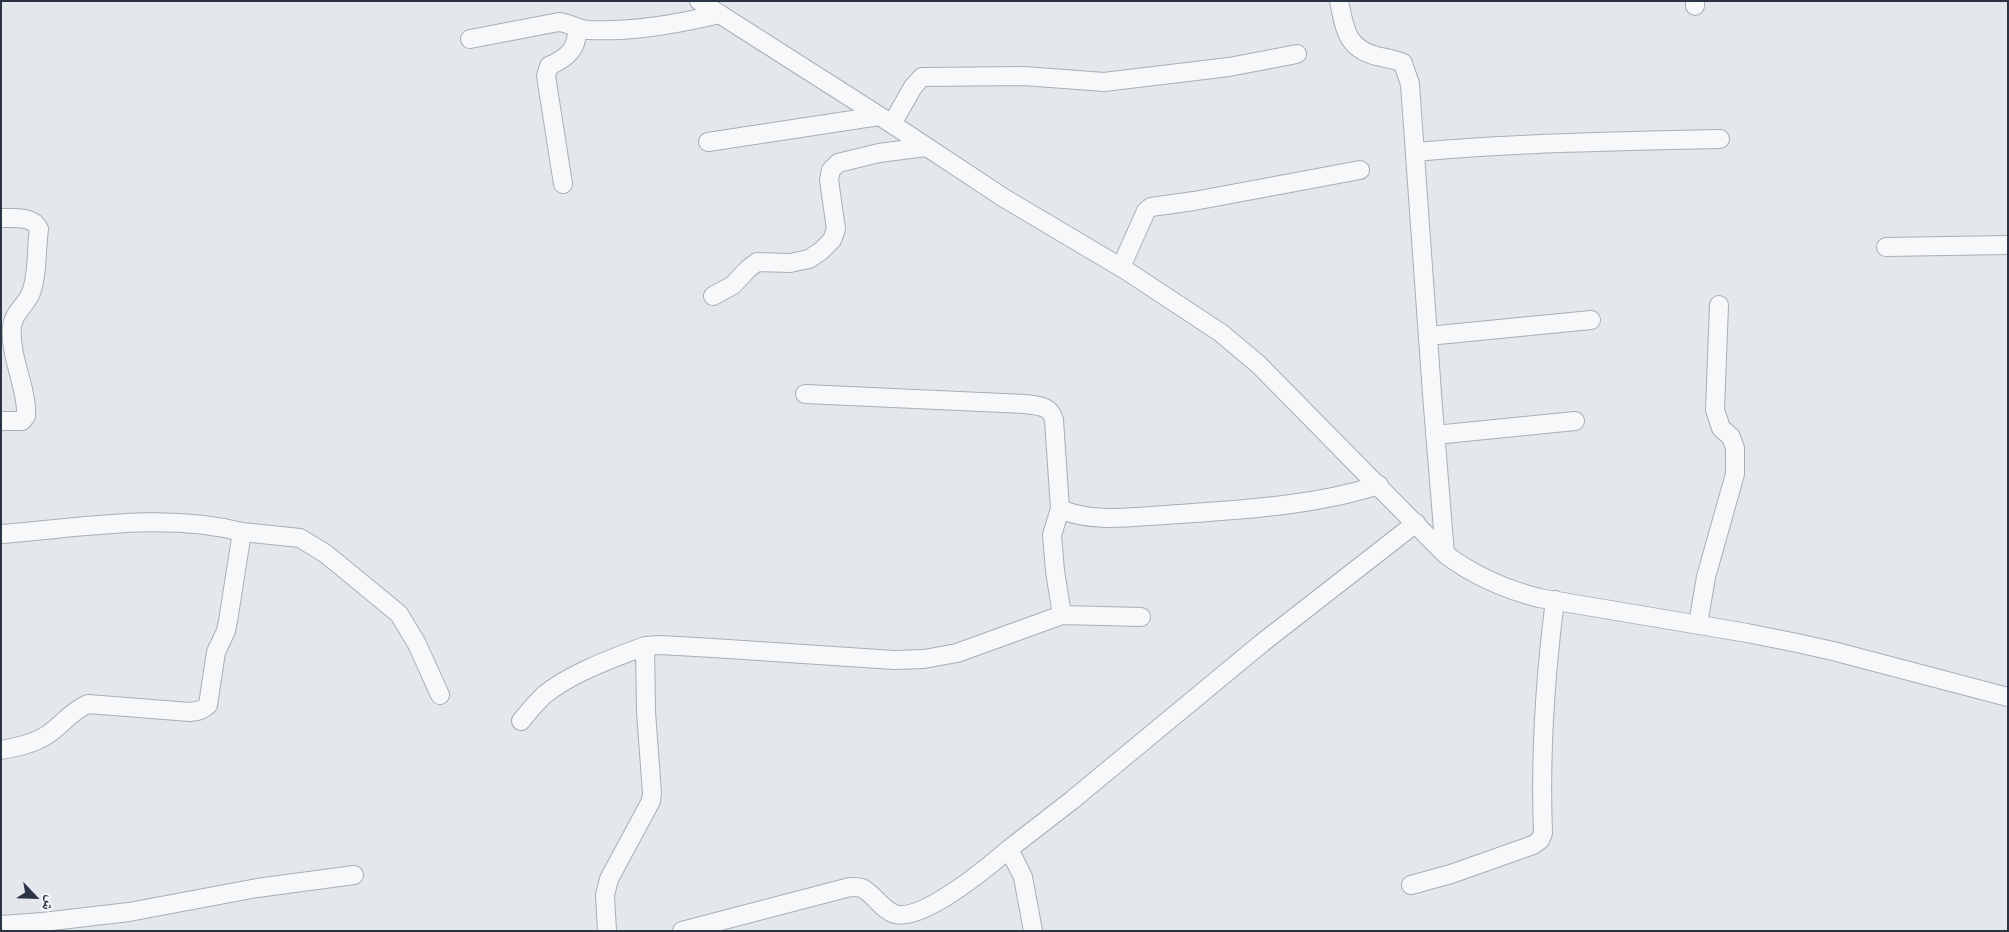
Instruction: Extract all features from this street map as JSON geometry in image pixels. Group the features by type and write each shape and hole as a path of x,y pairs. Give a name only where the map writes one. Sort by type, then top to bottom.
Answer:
{"street":[{"path":"700,1 1004,198 1121,267 1205,322 1243,350 1446,554 1463,567 1496,584 1517,592 1747,632 1833,651 2008,697"},
{"path":"1339,1 1345,31 1351,42 1361,50 1403,63 1407,70 1410,84 1435,435 1446,554"},
{"path":"470,39 559,22 566,22 577,28 628,30 669,25 720,14"},
{"path":"563,184 546,76 549,66 561,61 570,54 578,38 577,28"},
{"path":"708,142 885,120 922,77 1024,76 1104,82 1229,67 1297,54"},
{"path":"1415,152 1595,141 1720,138"},
{"path":"713,296 733,285 757,262 790,263 809,259 832,240 836,228 829,180 834,165 879,152 926,147"},
{"path":"1121,267 1146,211 1152,207 1360,170"},
{"path":"1,218 26,219 36,224 39,230 33,287 27,302 17,312 12,326 15,360 26,416 22,421 1,421"},
{"path":"1886,247 2008,245"},
{"path":"1698,624 1706,577 1735,474 1736,460 1731,437 1721,428 1715,410 1719,305"},
{"path":"1428,336 1591,320"},
{"path":"805,394 1025,404 1047,408 1052,413 1054,420 1060,509 1052,535 1062,615"},
{"path":"1435,435 1575,421"},
{"path":"1060,509 1073,515 1108,518 1199,513 1274,506 1338,497 1379,485"},
{"path":"1,534 145,522 206,524 242,532 300,538 326,554 399,614 417,644 440,695"},
{"path":"682,931 850,887 862,888 892,913 901,915 910,914 936,902 958,889 1071,801 1255,649 1416,523"},
{"path":"1,750 35,742 48,734 78,708 88,704 190,712 200,711 205,708 208,705 216,652 227,626 242,532"},
{"path":"1410,885 1451,874 1533,845 1540,840 1543,833 1542,764 1545,691 1555,600"},
{"path":"521,721 544,695 564,682 618,656 645,646 660,645 894,660 924,659 957,653 1062,615 1141,617"},
{"path":"607,931 605,894 609,879 650,801 652,793 646,712 645,646"},
{"path":"1009,849 1023,877 1033,931"},
{"path":"1,925 129,912 257,888 354,875"}]}
